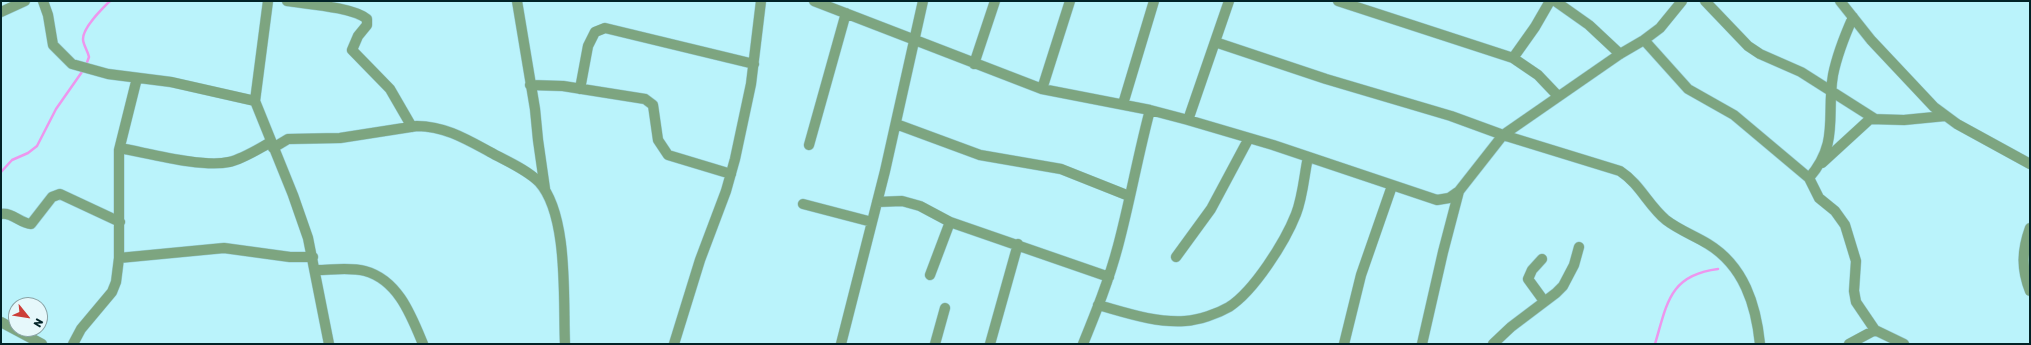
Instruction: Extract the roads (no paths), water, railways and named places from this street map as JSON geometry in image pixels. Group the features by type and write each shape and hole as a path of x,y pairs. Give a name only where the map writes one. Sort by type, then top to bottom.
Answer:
{"street":[{"path":"1,12 26,1"},
{"path":"42,1 48,15 53,45 66,59 80,67 137,78 171,82 254,101"},
{"path":"268,1 254,101 293,194 313,257 329,344"},
{"path":"287,1 341,10 367,18 367,25 358,36 352,50 397,97 412,127"},
{"path":"517,1 535,109 546,191 562,244 565,344"},
{"path":"674,344 731,174 742,131 754,64 761,1"},
{"path":"814,1 1042,89 1123,104 1188,120 1250,138 1437,200 1449,198 1459,192 1503,135 1620,54 1644,40 1660,28 1682,1"},
{"path":"841,344 896,124 923,1"},
{"path":"974,64 995,1"},
{"path":"1042,89 1070,1"},
{"path":"1123,104 1154,1"},
{"path":"1188,120 1230,1"},
{"path":"1338,1 1513,58 1538,75 1558,96"},
{"path":"1513,58 1550,1"},
{"path":"1555,1 1589,25 1620,54"},
{"path":"1705,1 1748,46 1760,54 1801,72 1832,90 1875,119"},
{"path":"1840,1 1871,40 1945,116 2030,164"},
{"path":"809,145 846,13"},
{"path":"1809,178 1824,155 1831,127 1832,90 1836,64 1853,17"},
{"path":"580,88 588,46 595,32 605,28 754,64"},
{"path":"1644,40 1688,89 1734,115 1809,178 1819,198 1835,211 1845,226 1856,261 1854,297 1875,330 1904,344"},
{"path":"1215,42 1326,79 1451,116 1503,135 1609,166 1627,175 1635,182 1663,218 1715,249 1732,265 1747,290 1753,304 1757,318 1760,344"},
{"path":"73,344 82,329 114,288 120,258 120,148 137,78"},
{"path":"530,85 580,88 648,101 654,108 658,140 668,155 731,174"},
{"path":"1083,344 1109,277 1150,110"},
{"path":"1818,166 1866,122 1875,119 1904,120 1945,116"},
{"path":"896,124 980,154 1061,169 1129,196"},
{"path":"120,148 185,160 222,163 288,139 340,138 412,127 437,127 464,138 533,176 546,191"},
{"path":"1176,257 1211,208 1250,138"},
{"path":"1098,305 1139,317 1177,321 1196,319 1228,308 1254,282 1275,256 1296,214 1308,157"},
{"path":"1344,344 1361,275 1392,186"},
{"path":"1422,344 1443,252 1459,192"},
{"path":"1,214 9,214 26,224 30,224 52,197 60,194 120,222"},
{"path":"877,202 909,203 920,206 950,222 1018,244 1109,277"},
{"path":"803,204 872,222"},
{"path":"930,275 950,222"},
{"path":"2030,228 2025,241 2022,263 2025,279 2030,291"},
{"path":"990,344 1018,244"},
{"path":"1493,344 1563,286 1574,265 1579,247"},
{"path":"120,258 224,248 290,257 313,257"},
{"path":"1542,259 1532,270 1528,279 1544,301"},
{"path":"316,270 365,271 385,280 398,294 408,310 423,344"},
{"path":"935,344 945,308"},
{"path":"1,322 42,344"},
{"path":"1849,344 1875,330"}],"waterway":[{"path":"86,65 89,57 83,41 84,34 94,18 110,1"},
{"path":"1,172 12,160 28,153 37,146 56,109 84,69"},
{"path":"1655,344 1667,304 1680,285 1689,278 1702,272 1718,269"}]}
